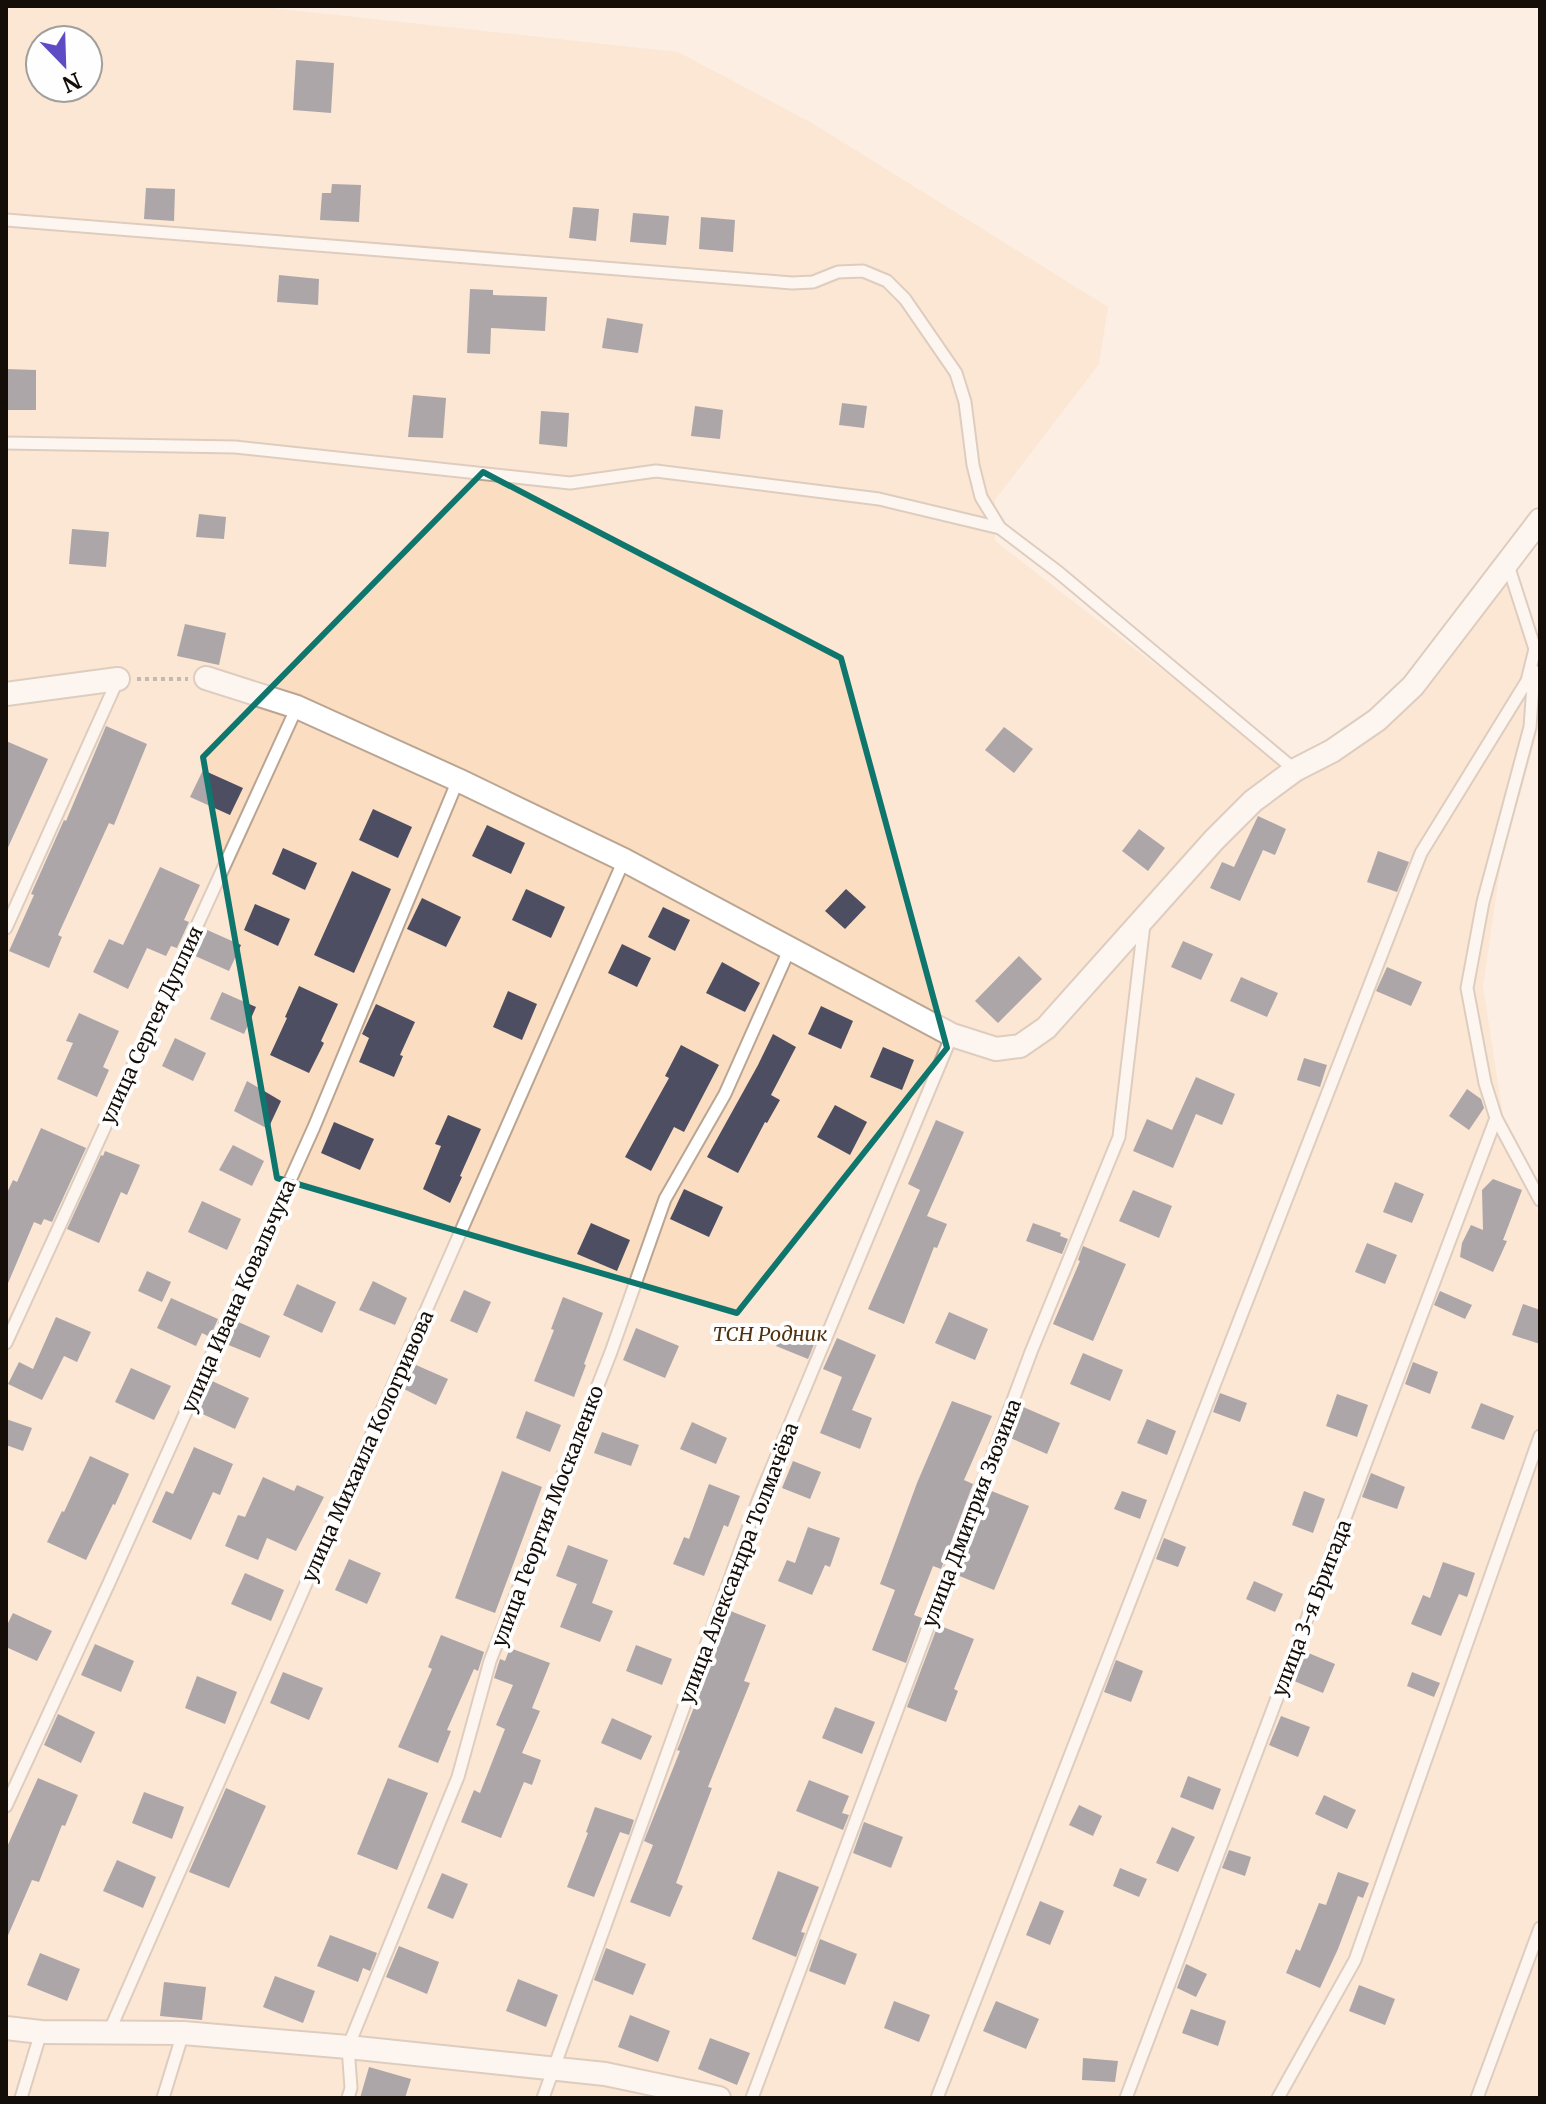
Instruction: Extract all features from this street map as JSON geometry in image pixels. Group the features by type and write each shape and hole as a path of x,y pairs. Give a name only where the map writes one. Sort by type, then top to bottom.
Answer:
{"street":[{"path":"206,678 297,707 458,780 624,860 952,1035 996,1049 1020,1046 1046,1028 1214,840 1253,801 1295,770 1332,751 1377,720 1413,686 1540,520"},
{"path":"6,694 118,679"},
{"path":"6,2028 41,2032 183,2033 348,2047 605,2074 719,2098"}],"lane":[{"path":"6,220 792,283 813,282 838,272 863,271 887,281 905,299 956,373 965,402 973,465 981,497 1000,528 1058,572 1295,770"},
{"path":"6,443 235,447 570,483 656,471 879,499 1000,528"},
{"path":"1507,562 1538,652 1530,727 1483,902 1467,988 1485,1083 1496,1118 1540,1200"},
{"path":"937,2098 1421,853 1527,681 1538,652"},
{"path":"6,928 118,679"},
{"name":"улица Сергея Дуплия","path":"6,1343 297,707"},
{"name":"улица Ивана Ковальчука","path":"6,1806 314,1127 458,780"},
{"name":"улица Михаила Кологривова","path":"109,2032 624,860"},
{"name":"улица Дмитрия Зюзина","path":"752,2098 1031,1352 1119,1137 1145,919"},
{"name":"улица Георгия Москаленко","path":"348,2098 351,2088 348,2047 458,1777 490,1661 611,1352 665,1199 725,1094 790,948"},
{"name":"улица Александра Толмачёва","path":"543,2098 758,1501 952,1035"},
{"name":"улица 3-я Бригада","path":"1126,2098 1496,1118"},
{"path":"1278,2098 1355,1960 1540,1436"},
{"path":"1477,2098 1540,1928"},
{"path":"21,2098 41,2032"},
{"path":"163,2098 183,2033"}],"path":[{"path":"118,679 206,678"}],"highlighted area":[{"path":"483,472 841,658 947,1048 737,1313 277,1178 203,757"}],"green space":[{"name":"ТСН Родник","path":"6,6 253,6 678,52 812,123 1108,307 1099,364 995,500 995,541 1300,776 1407,701 1516,564 1540,662 1540,723 1501,863 1483,986 1503,1116 1540,1217 1540,2098 6,2098"}],"building":[{"path":"296,60 334,63 331,113 293,110"},
{"path":"332,184 361,185 359,222 320,220 322,193 331,193"},
{"path":"146,188 175,189 174,221 144,219"},
{"path":"573,207 599,209 596,241 569,238"},
{"path":"633,213 669,216 666,245 630,242"},
{"path":"701,217 735,220 733,252 699,249"},
{"path":"279,275 319,279 318,305 277,302"},
{"path":"470,289 493,290 493,295 547,297 545,331 491,328 490,354 467,353"},
{"path":"607,318 643,324 638,353 602,348"},
{"path":"6,369 36,370 36,410 6,410"},
{"path":"413,395 446,398 443,438 408,437"},
{"path":"842,403 867,406 864,428 839,425"},
{"path":"695,406 723,410 720,439 691,436"},
{"path":"541,411 569,413 567,447 539,444"},
{"path":"199,514 226,517 224,539 196,537"},
{"path":"72,529 109,532 106,567 69,564"},
{"path":"185,624 226,633 219,665 177,656"},
{"path":"106,726 147,744 114,825 109,823 58,935 62,937 49,968 9,951"},
{"path":"1004,727 1033,749 1014,773 985,750"},
{"path":"6,741 48,759 6,852"},
{"path":"203,770 243,788 230,815 190,797"},
{"path":"373,809 412,827 398,858 359,840"},
{"path":"1258,816 1286,829 1275,855 1263,850 1240,901 1210,888 1222,862 1234,867"},
{"path":"487,825 525,843 511,874 472,856"},
{"path":"1139,829 1165,848 1148,871 1122,851"},
{"path":"283,848 317,863 305,890 272,874"},
{"path":"1378,851 1409,862 1397,892 1367,882"},
{"path":"160,867 200,885 184,920 189,922 177,948 171,946 166,956 147,948 128,989 93,972 109,939 123,945"},
{"path":"352,871 391,889 354,973 314,955"},
{"path":"526,889 565,907 551,938 512,920"},
{"path":"846,889 866,907 845,929 825,911"},
{"path":"422,898 461,917 446,947 407,929"},
{"path":"255,904 290,919 278,946 244,930"},
{"path":"663,907 690,920 675,951 648,937"},
{"path":"205,929 241,945 229,971 193,955"},
{"path":"1183,941 1213,954 1201,980 1171,967"},
{"path":"622,944 651,958 637,987 608,973"},
{"path":"1019,956 1042,979 998,1023 975,1001"},
{"path":"722,962 760,983 745,1012 706,993"},
{"path":"1387,967 1422,982 1411,1006 1376,991"},
{"path":"1241,977 1278,993 1267,1017 1230,1001"},
{"path":"299,986 338,1004 309,1073 270,1055"},
{"path":"508,991 537,1004 522,1040 493,1027"},
{"path":"222,992 256,1007 244,1034 210,1019"},
{"path":"376,1004 415,1022 394,1077 359,1062 369,1038 362,1034"},
{"path":"821,1006 853,1021 841,1049 808,1034"},
{"path":"79,1013 119,1031 103,1067 109,1070 97,1097 57,1079 73,1043 66,1041"},
{"path":"773,1034 796,1047 771,1095 780,1100 738,1173 707,1157"},
{"path":"175,1038 206,1053 193,1081 162,1066"},
{"path":"681,1045 719,1065 684,1132 674,1127 651,1171 625,1157 669,1078 665,1076"},
{"path":"883,1047 914,1060 902,1090 870,1077"},
{"path":"1304,1058 1327,1065 1320,1087 1297,1080"},
{"path":"1196,1077 1235,1094 1222,1125 1196,1114 1173,1168 1133,1151 1147,1119 1172,1130"},
{"path":"247,1081 281,1101 268,1129 234,1111"},
{"path":"1467,1089 1481,1099 1484,1108 1469,1130 1449,1116"},
{"path":"835,1105 867,1122 850,1155 817,1137"},
{"path":"448,1115 481,1129 450,1203 423,1189 441,1146 435,1144"},
{"path":"936,1120 964,1132 927,1216 947,1224 937,1248 934,1247 904,1324 868,1309 920,1190 908,1184"},
{"path":"334,1122 374,1139 360,1170 321,1153"},
{"path":"41,1128 86,1148 52,1222 44,1219 41,1225 34,1222 6,1288 6,1195 13,1180 17,1182"},
{"path":"233,1145 264,1161 252,1186 219,1170"},
{"path":"105,1151 140,1165 127,1195 121,1192 99,1243 67,1229"},
{"path":"1493,1179 1522,1190 1503,1240 1507,1241 1493,1272 1460,1257 1462,1243 1471,1225 1483,1230 1482,1190"},
{"path":"1395,1182 1424,1194 1412,1223 1383,1212"},
{"path":"684,1189 723,1207 709,1237 670,1219"},
{"path":"1133,1190 1172,1206 1159,1238 1119,1221"},
{"path":"202,1201 241,1219 227,1250 188,1232"},
{"path":"591,1223 630,1240 617,1271 577,1254"},
{"path":"1033,1223 1061,1233 1060,1236 1068,1239 1062,1254 1026,1241"},
{"path":"1367,1243 1397,1255 1385,1284 1355,1272"},
{"path":"1083,1246 1126,1264 1093,1341 1053,1324 1080,1261"},
{"path":"147,1271 171,1282 162,1302 138,1291"},
{"path":"373,1281 407,1298 395,1325 359,1310"},
{"path":"297,1284 336,1302 322,1333 283,1315"},
{"path":"464,1290 491,1302 477,1333 450,1321"},
{"path":"1440,1291 1472,1305 1465,1319 1434,1305"},
{"path":"563,1297 603,1313 574,1397 534,1381"},
{"path":"171,1298 218,1319 210,1337 202,1333 196,1346 157,1328"},
{"path":"1523,1304 1540,1310 1540,1344 1512,1335"},
{"path":"949,1312 988,1329 975,1360 935,1343"},
{"path":"56,1317 91,1332 77,1362 64,1356 42,1400 8,1384 19,1362 33,1369"},
{"path":"236,1321 270,1336 260,1358 226,1344"},
{"path":"636,1328 679,1346 665,1378 623,1360"},
{"path":"783,1328 815,1342 808,1359 776,1346"},
{"path":"837,1338 876,1355 852,1410 872,1418 860,1449 820,1433 842,1377 823,1369"},
{"path":"1083,1353 1123,1370 1110,1401 1070,1384"},
{"path":"1413,1362 1438,1372 1430,1394 1405,1384"},
{"path":"416,1365 448,1379 436,1405 404,1389"},
{"path":"131,1368 171,1386 154,1420 115,1402"},
{"path":"210,1380 249,1398 235,1429 196,1411"},
{"path":"1220,1393 1247,1403 1240,1422 1213,1412"},
{"path":"1337,1394 1368,1405 1357,1437 1326,1426"},
{"path":"952,1401 992,1416 964,1480 973,1484 941,1569 933,1566 914,1615 922,1618 906,1663 872,1650 895,1590 880,1584 917,1483"},
{"path":"1481,1403 1514,1416 1504,1440 1471,1428"},
{"path":"1021,1406 1060,1423 1047,1454 1008,1437"},
{"path":"526,1411 561,1425 550,1452 516,1438"},
{"path":"6,1419 32,1428 23,1451 6,1445"},
{"path":"1147,1419 1176,1431 1167,1455 1137,1443"},
{"path":"692,1422 727,1438 716,1464 680,1449"},
{"path":"602,1432 639,1445 631,1466 594,1453"},
{"path":"194,1447 233,1464 220,1495 213,1492 191,1540 152,1522 166,1491 173,1494"},
{"path":"90,1456 129,1474 86,1560 47,1542"},
{"path":"793,1461 821,1472 810,1499 782,1488"},
{"path":"502,1471 542,1487 495,1613 455,1598"},
{"path":"1371,1473 1405,1487 1397,1509 1362,1497"},
{"path":"263,1477 294,1491 297,1485 324,1497 296,1551 267,1538 258,1560 225,1546 238,1515 245,1517"},
{"path":"709,1484 740,1496 728,1527 724,1525 704,1576 673,1564 684,1537 689,1539"},
{"path":"989,1490 1029,1506 994,1590 957,1575"},
{"path":"1122,1491 1147,1500 1140,1519 1114,1509"},
{"path":"1304,1491 1325,1499 1313,1533 1292,1525"},
{"path":"808,1527 840,1538 830,1567 825,1565 812,1595 778,1581 787,1560 795,1563"},
{"path":"1164,1538 1186,1547 1178,1567 1156,1559"},
{"path":"568,1545 608,1560 592,1603 613,1611 600,1642 560,1627 577,1584 556,1576"},
{"path":"349,1559 381,1573 367,1604 335,1590"},
{"path":"1443,1562 1475,1573 1467,1597 1459,1594 1441,1636 1411,1624 1423,1595 1430,1598"},
{"path":"245,1573 284,1590 271,1621 231,1604"},
{"path":"1254,1581 1283,1594 1275,1612 1246,1599"},
{"path":"728,1610 766,1625 744,1681 750,1683 708,1787 712,1788 676,1883 683,1886 670,1917 630,1902 653,1845 644,1841 680,1751 677,1750 719,1643 716,1642"},
{"path":"13,1613 52,1631 37,1661 6,1647 6,1627"},
{"path":"938,1625 974,1639 954,1689 958,1691 946,1722 907,1707"},
{"path":"441,1635 484,1652 478,1671 474,1669 447,1730 451,1731 438,1763 398,1747 432,1669 428,1667"},
{"path":"95,1644 134,1661 121,1692 81,1675"},
{"path":"636,1645 672,1659 662,1685 626,1671"},
{"path":"510,1648 550,1663 532,1708 540,1711 522,1753 541,1760 532,1785 524,1782 501,1838 461,1822 474,1790 480,1793 505,1729 496,1725 513,1685 494,1678 500,1659 505,1661"},
{"path":"1306,1652 1335,1664 1323,1693 1294,1681"},
{"path":"1116,1660 1143,1671 1131,1702 1104,1692"},
{"path":"283,1672 323,1688 309,1720 270,1703"},
{"path":"1412,1672 1440,1683 1434,1697 1407,1686"},
{"path":"197,1676 237,1692 225,1724 185,1708"},
{"path":"835,1707 875,1722 862,1754 822,1738"},
{"path":"58,1714 95,1732 81,1763 44,1745"},
{"path":"1281,1716 1310,1727 1298,1757 1269,1745"},
{"path":"612,1718 652,1736 641,1760 601,1743"},
{"path":"1188,1776 1221,1789 1213,1810 1180,1797"},
{"path":"38,1778 78,1795 39,1882 32,1880 6,1940 6,1849"},
{"path":"388,1778 428,1793 397,1870 357,1854"},
{"path":"809,1780 849,1796 842,1813 849,1815 843,1830 796,1811"},
{"path":"226,1788 266,1806 229,1888 189,1872"},
{"path":"144,1792 184,1807 172,1839 132,1823"},
{"path":"1324,1795 1356,1810 1347,1829 1315,1814"},
{"path":"1079,1805 1102,1816 1093,1836 1069,1825"},
{"path":"595,1807 634,1820 629,1835 620,1832 594,1897 567,1887"},
{"path":"864,1822 903,1837 891,1868 853,1853"},
{"path":"1172,1827 1195,1837 1178,1872 1156,1863"},
{"path":"1229,1850 1251,1857 1245,1876 1222,1868"},
{"path":"117,1860 156,1877 143,1908 103,1891"},
{"path":"1120,1868 1147,1879 1139,1897 1113,1886"},
{"path":"778,1871 819,1887 801,1932 805,1933 796,1957 752,1939"},
{"path":"1338,1872 1369,1883 1363,1898 1358,1896 1320,1988 1286,1973 1296,1949 1300,1951 1319,1903 1326,1905"},
{"path":"442,1873 468,1884 453,1919 427,1908"},
{"path":"1040,1901 1064,1911 1050,1945 1026,1935"},
{"path":"330,1935 377,1953 370,1971 363,1968 358,1982 317,1966"},
{"path":"820,1939 857,1954 845,1985 809,1971"},
{"path":"399,1946 439,1962 427,1994 386,1977"},
{"path":"606,1948 646,1964 633,1995 594,1980"},
{"path":"40,1953 80,1969 67,2001 27,1985"},
{"path":"1186,1964 1207,1974 1196,1997 1177,1988"},
{"path":"275,1976 315,1991 303,2023 263,2007"},
{"path":"518,1979 558,1995 546,2027 506,2011"},
{"path":"164,1982 206,1987 202,2020 160,2016"},
{"path":"1359,1985 1395,1999 1385,2025 1349,2011"},
{"path":"894,2001 930,2015 919,2042 884,2028"},
{"path":"996,2001 1039,2019 1026,2049 983,2031"},
{"path":"1191,2009 1226,2021 1218,2046 1182,2033"},
{"path":"630,2015 670,2031 658,2062 618,2047"},
{"path":"710,2038 750,2053 737,2085 698,2069"},
{"path":"1083,2058 1118,2061 1115,2082 1082,2080"},
{"path":"369,2067 411,2079 405,2098 360,2098"}]}
